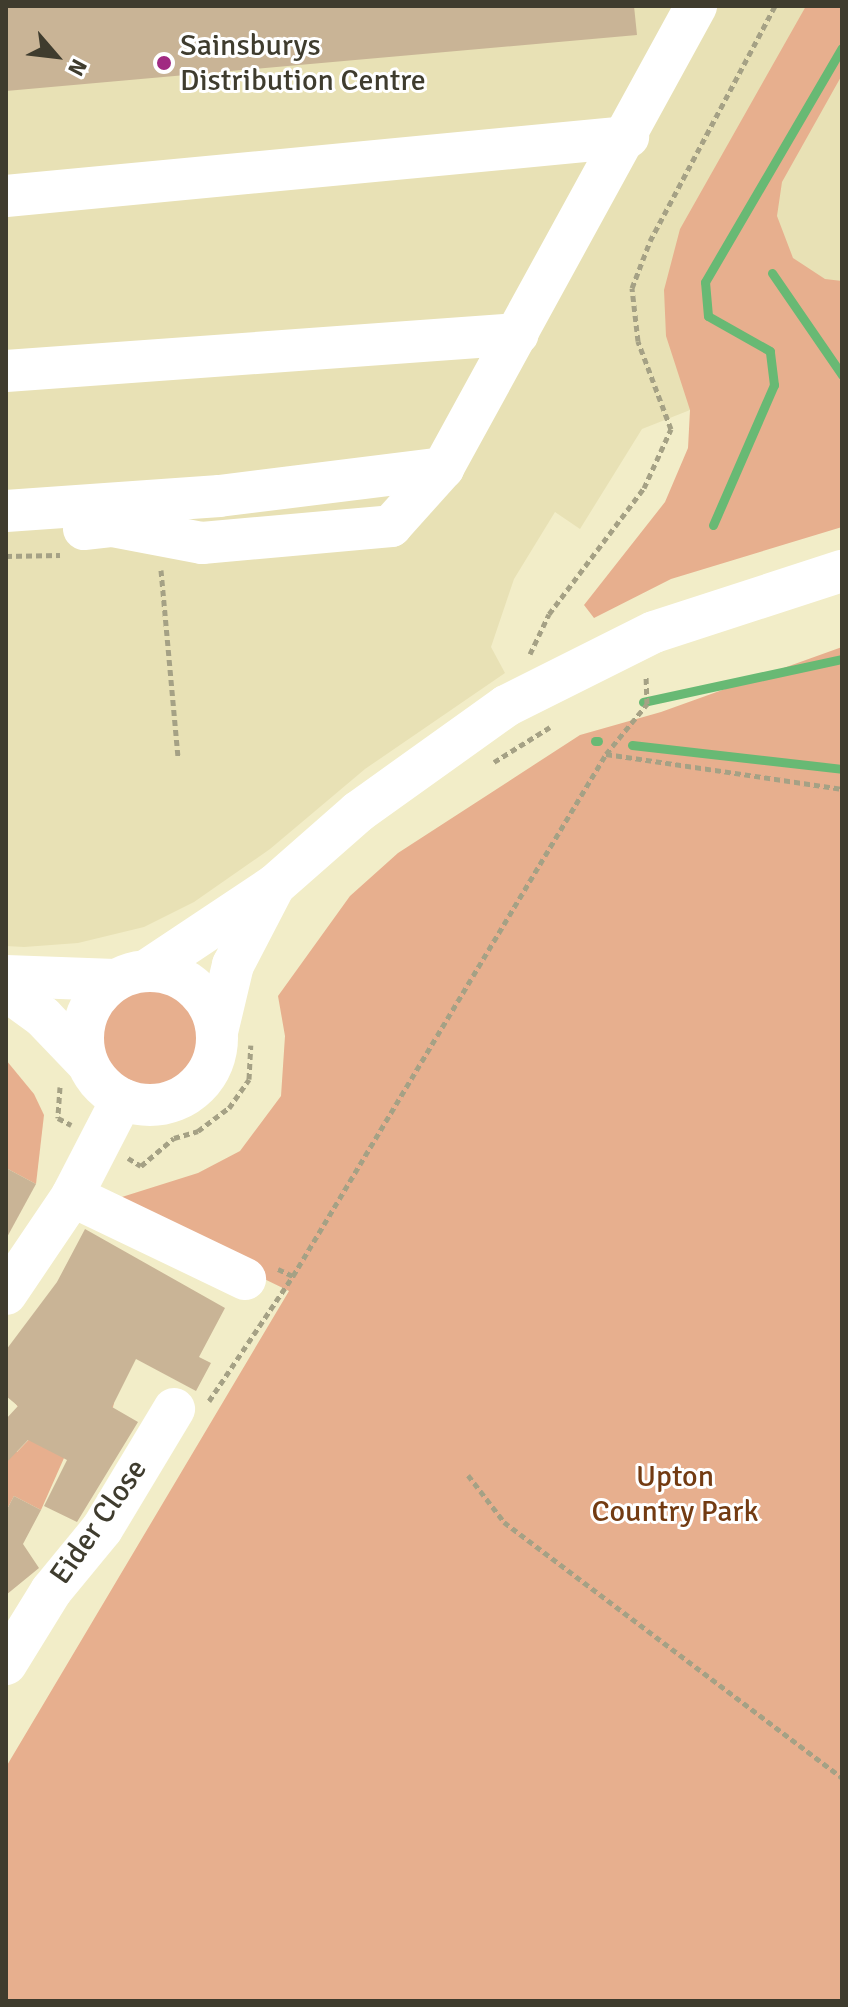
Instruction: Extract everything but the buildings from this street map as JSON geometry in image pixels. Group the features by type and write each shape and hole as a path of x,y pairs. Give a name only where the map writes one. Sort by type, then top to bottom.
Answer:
{"street":[{"path":"6,538 113,526 202,543 391,526 443,468 628,137 696,6"},
{"path":"6,196 628,137"},
{"path":"6,371 518,334"},
{"path":"6,511 219,496 443,468"},
{"path":"73,1071 89,1009 131,976 275,885 358,812 506,706 654,632 842,571"},
{"path":"6,990 43,1017 73,1071 96,1080 122,1099 154,1106 194,1090 234,1033 233,965 275,885"},
{"path":"6,976 178,977 197,990 234,1033"},
{"path":"11,1279 72,1196 122,1099"},
{"path":"72,1196 255,1271"},
{"name":"Eider Close","path":"12,1641 102,1529 191,1406"}],"path":[{"path":"506,706 549,614 644,488 671,429 638,341 632,288 650,241 775,6"},
{"path":"6,556 67,554"},
{"path":"160,564 178,756"},
{"path":"191,1406 293,1276 606,754 647,704 646,666 633,674"},
{"path":"490,765 555,724"},
{"path":"606,754 842,789"},
{"path":"73,1071 58,1118 141,1166 174,1138 198,1131 229,1108 249,1079 234,1033"},
{"path":"255,1271 293,1276"},
{"path":"468,1475 504,1522 842,1778"}],"shaded area":[{"path":"6,6 842,6 842,321 690,410 642,429 580,529 555,512 514,579 491,647 505,673 365,769 270,849 194,902 144,927 78,943 24,947 6,946"}],"green space":[{"path":"806,6 842,6 842,75 782,182 777,216 793,258 825,279 842,281 842,527 671,579 594,618 584,605 665,502 688,448 690,410 666,336 664,290 680,229"},
{"name":"Upton Country Park","path":"842,647 842,2001 6,2001 6,1767 289,1291 106,1202 198,1173 240,1151 281,1096 285,1036 278,996 350,896 398,853 580,735 661,712"},
{"path":"148,989 175,997 189,1011 197,1038 189,1065 175,1079 148,1087 121,1079 107,1065 99,1038 107,1011 121,997"},
{"path":"6,1060 34,1094 44,1115 36,1184 6,1168"},
{"path":"42,1369 114,1403 113,1407 94,1442 64,1458 41,1510 14,1496 6,1511 6,1442 17,1452 37,1431 15,1403"}],"waterway":[{"path":"713,525 774,385 770,351 708,316 705,282 842,48"},
{"path":"772,273 842,375"},
{"path":"643,702 842,659"},
{"path":"632,745 842,769"}],"place":[{"name":"Sainsburys Distribution Centre","path":"164,63"}]}
